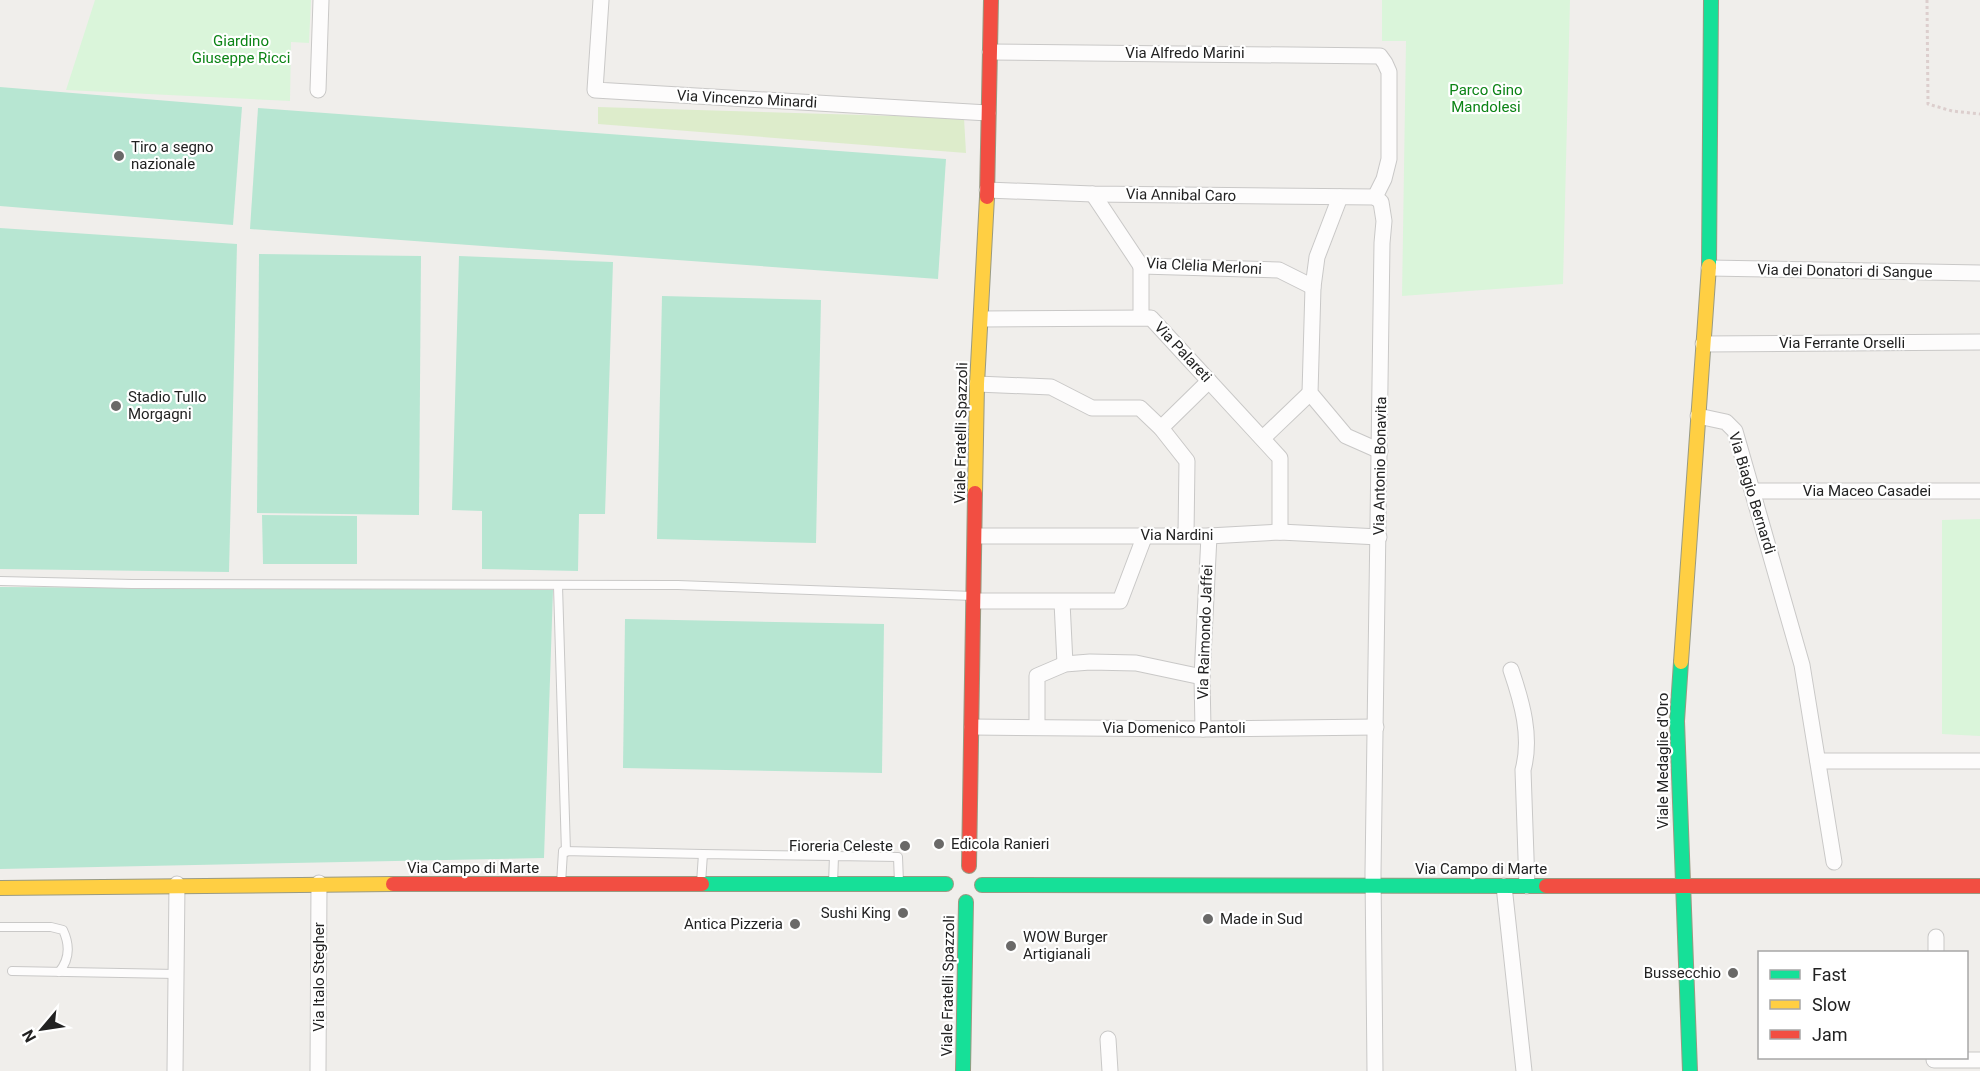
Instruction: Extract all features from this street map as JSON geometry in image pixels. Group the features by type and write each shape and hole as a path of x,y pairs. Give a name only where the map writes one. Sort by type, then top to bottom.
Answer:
{"street":[{"path":"318,90 321,0"},
{"name":"Via Vincenzo Minardi","path":"601,0 595,90 988,113"},
{"name":"Viale Fratelli Spazzoli","path":"969,866 977,384 987,190 991,0"},
{"path":"1698,416 1709,268 1711,0"},
{"name":"Via Alfredo Marini","path":"990,52 1380,56 1389,72 1390,145 1387,170 1375,197"},
{"name":"Via Annibal Caro","path":"987,190 1093,194 1375,197"},
{"name":"Via Clelia Merloni","path":"1093,194 1141,266 1279,270 1313,287"},
{"path":"1340,197 1317,257 1313,287 1310,393 1346,436 1380,451"},
{"name":"Via Antonio Bonavita","path":"1375,197 1382,202 1384,221 1373,873 1375,1071"},
{"path":"1141,266 1141,317"},
{"name":"Via dei Donatori di Sangue","path":"1709,268 1980,273"},
{"name":"Via Palareti","path":"982,319 1152,318 1280,458 1280,532"},
{"name":"Via Ferrante Orselli","path":"1703,344 1980,342"},
{"path":"1161,428 1209,381"},
{"path":"977,384 1051,387 1092,408 1140,408 1161,428 1187,461 1186,535"},
{"path":"1263,438 1310,393"},
{"name":"Via Biagio Bernardi","path":"1698,416 1720,420 1731,425 1735,431 1802,665 1834,862"},
{"name":"Viale Medaglie d'Oro","path":"1690,1071 1677,721 1698,416"},
{"name":"Via Maceo Casadei","path":"1753,492 1980,491"},
{"name":"Via Nardini","path":"976,537 1209,536 1280,532 1378,537"},
{"path":"974,598 1062,602 1120,601 1145,535"},
{"name":"Via Raimondo Jaffei","path":"1203,729 1202,677 1209,536"},
{"path":"1062,602 1065,664"},
{"path":"1036,727 1037,676 1065,664 1136,663 1202,677"},
{"path":"1510,670 1522,707 1527,752 1523,770 1527,886"},
{"name":"Via Domenico Pantoli","path":"972,726 1203,729 1376,727"},
{"path":"1818,761 1980,761"},
{"path":"969,866 979,873 982,885 978,895 966,902 951,896 946,885 953,870 969,866"},
{"name":"Via Campo di Marte","path":"0,888 319,883 946,885"},
{"name":"Via Italo Stegher","path":"318,1071 319,883"},
{"path":"175,1071 177,884"},
{"name":"Via Campo di Marte","path":"982,885 1980,886"},
{"path":"1504,886 1524,1071"},
{"name":"Viale Fratelli Spazzoli","path":"963,1071 966,902"},
{"path":"1108,1039 1110,1071"},
{"path":"1934,1063 1980,1060"}],"lane":[{"path":"0,581 132,584 678,585 974,598"},
{"path":"558,585 566,852"},
{"path":"561,885 563,851 898,857 900,885"},
{"path":"701,885 703,854"},
{"path":"833,885 834,856"},
{"path":"0,927 51,927 63,930 68,941 67,962 59,972"},
{"path":"12,971 176,974"}],"path":[{"path":"1927,0 1928,104 1952,111 1980,114"}],"green space":[{"name":"Giardino Giuseppe Ricci","path":"95,0 311,0 309,43 291,42 290,101 66,90"},
{"name":"Parco Gino Mandolesi","path":"1382,0 1570,0 1563,284 1402,296 1406,41 1382,41"},
{"name":"Tiro a segno nazionale","path":"0,87 242,107 233,225 0,206"},
{"path":"598,107 964,118 966,153 598,124"},
{"path":"258,108 946,159 938,279 250,229"},
{"name":"Stadio Tullo Morgagni","path":"0,228 237,244 229,572 0,569"},
{"path":"259,254 421,256 419,515 257,513"},
{"path":"459,256 613,262 605,514 579,514 578,571 482,569 482,511 452,510"},
{"path":"662,296 821,300 816,543 657,539"},
{"path":"262,515 357,516 357,564 263,564"},
{"path":"1980,519 1980,736 1942,734 1942,520"},
{"path":"0,587 553,590 544,858 0,869"},
{"path":"625,619 884,624 882,773 623,768"}],"traffic: fast":[{"path":"1709,266 1711,0"},
{"path":"1681,662 1677,721 1690,1071"},
{"path":"702,884 946,884"},
{"path":"982,885 1546,886"},
{"path":"963,1071 966,902"}],"traffic: slow":[{"path":"975,493 977,384 987,197"},
{"path":"1681,662 1709,266"},
{"path":"0,888 393,884"}],"traffic: jam":[{"path":"987,197 991,0"},
{"path":"969,866 975,493"},
{"path":"393,884 702,884"},
{"path":"1546,886 1980,886"}],"place":[{"name":"Tiro a segno nazionale","path":"119,156"},
{"name":"Stadio Tullo Morgagni","path":"116,406"},
{"name":"Edicola Ranieri","path":"939,844"},
{"name":"Fioreria Celeste","path":"905,846"},
{"name":"Sushi King","path":"903,913"},
{"name":"Made in Sud","path":"1208,919"},
{"name":"Antica Pizzeria","path":"795,924"},
{"name":"WOW Burger Artigianali","path":"1011,946"},
{"name":"Bussecchio","path":"1733,973"}]}
